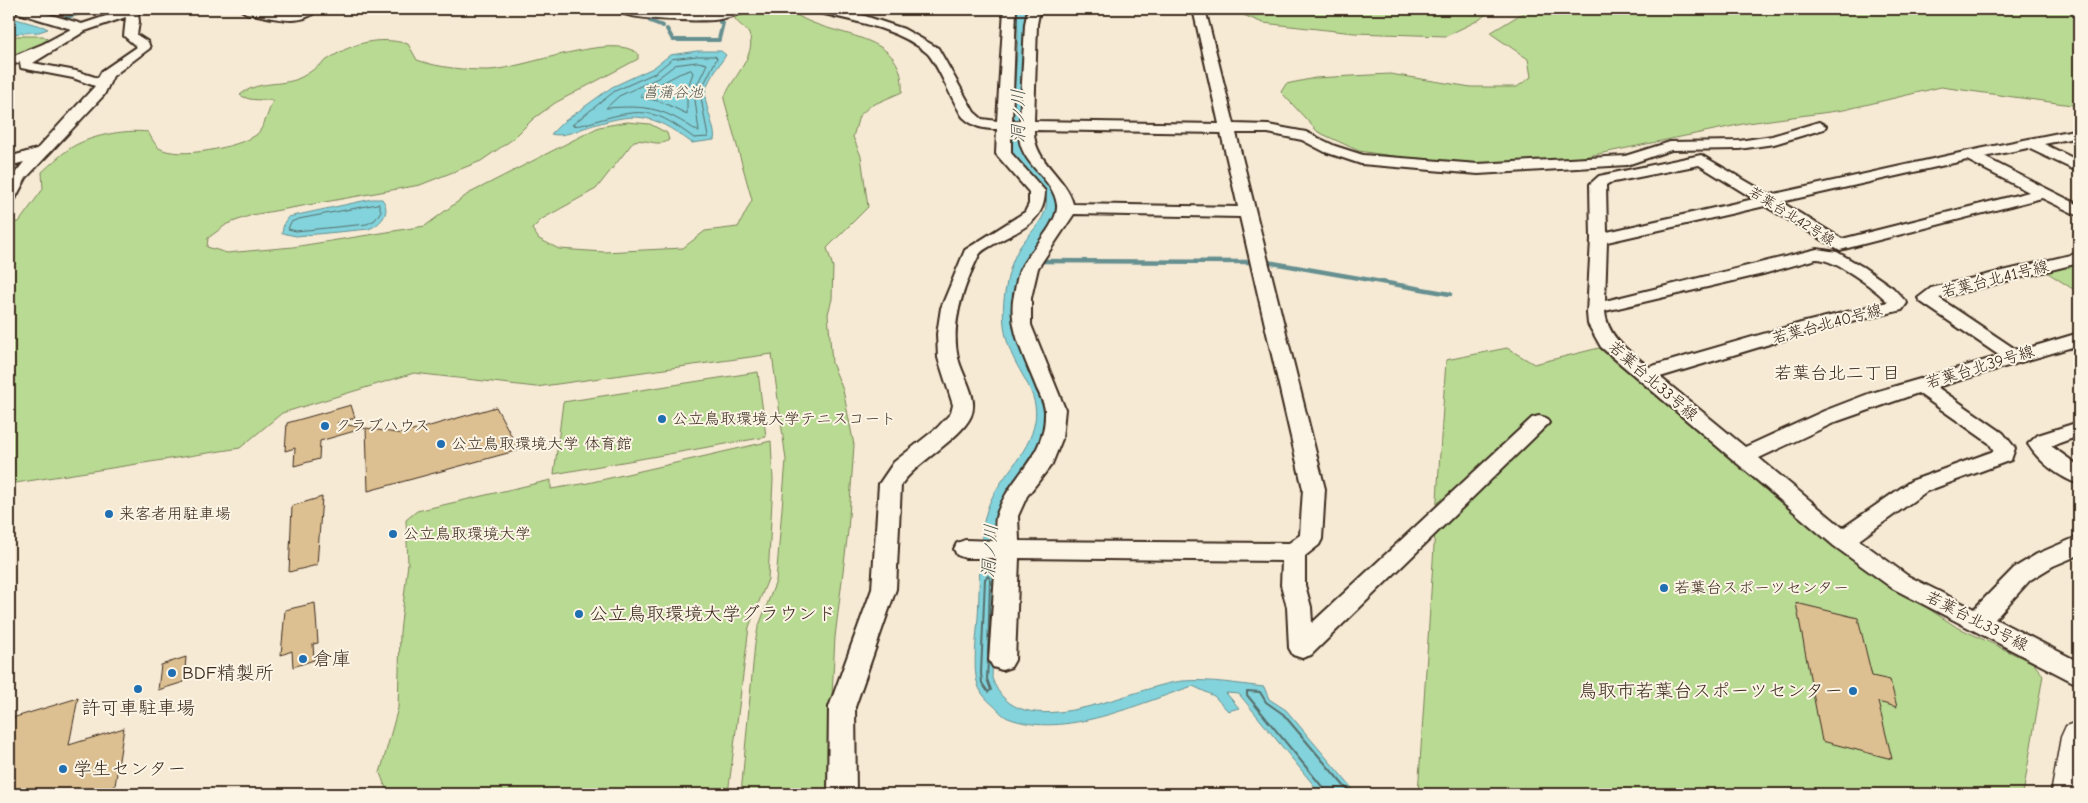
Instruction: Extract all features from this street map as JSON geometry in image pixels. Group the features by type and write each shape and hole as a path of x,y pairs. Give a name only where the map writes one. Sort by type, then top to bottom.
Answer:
{"street":[{"path":"19,9 81,28"},
{"path":"246,9 292,16 303,15 312,9"},
{"path":"620,9 658,16 715,16 744,9"},
{"path":"819,9 850,12 900,32 933,51 968,114 977,122 985,125 1268,129 1306,136 1330,149 1361,159 1478,169 1627,160 1670,146 1739,145 1774,140 1819,126"},
{"path":"842,794 842,707 884,589 890,484 902,467 944,433 961,415 963,405 948,358 946,334 950,308 973,250 1032,215 1036,204 1037,191 1002,154 1010,9"},
{"path":"1002,660 1008,550 1007,516 1018,492 1041,464 1052,439 1055,409 1022,325 1022,298 1029,268 1066,214 1065,198 1061,189 1035,163 1028,150 1026,139 1031,24 1034,9"},
{"path":"965,549 1294,552 1311,539 1316,497 1315,481 1306,458 1199,9"},
{"path":"9,196 19,176 81,113 98,92 102,84 107,74 144,48 144,45 130,36 135,10 81,28 25,62 27,67 76,75 102,84"},
{"path":"9,62 46,48"},
{"path":"1599,239 1969,155 2079,133"},
{"path":"2030,144 2079,167"},
{"path":"9,162 42,153"},
{"path":"1969,155 2079,211"},
{"name":"若葉台北42号線","path":"1599,239 1598,184 1604,179 1701,160 1840,245 2044,193"},
{"path":"1066,209 1247,212"},
{"name":"若葉台北33号線","path":"1599,239 1597,324 1601,334 1645,375 1842,540 1900,582 2079,674"},
{"name":"若葉台北40号線","path":"1597,306 1609,306 1699,285 1815,254 1837,260 1888,293 1898,303 1896,306 1808,327 1645,375"},
{"name":"若葉台北41号線","path":"2014,357 1927,298 1937,292 2079,258"},
{"name":"若葉台北39号線","path":"1743,457 1831,416 1920,385 2079,339"},
{"path":"1842,540 1919,486 2004,455 2004,448 1996,438 1920,385"},
{"path":"1294,552 1293,585 1299,606 1302,648 1539,423"},
{"path":"2079,429 2044,440 2038,444 2045,453 2079,476"},
{"path":"1977,622 2022,574 2045,560 2079,546"},
{"path":"2070,794 2079,737"}],"green space":[{"path":"763,9 789,9 804,19 877,45 891,56 900,71 902,92 870,106 859,116 853,137 861,156 868,207 827,248 833,267 832,299 828,314 832,363 843,390 854,445 848,531 835,637 827,794 741,794 755,643 758,628 776,581 786,460 772,354 536,387 414,373 282,413 240,448 9,484 9,223 19,222 43,189 42,172 69,149 86,140 107,134 138,131 148,132 159,148 180,153 223,148 236,144 259,132 273,100 252,99 240,95 260,86 295,80 344,50 374,41 385,40 408,44 417,60 426,63 443,67 480,70 504,68 589,49 626,48 638,54 638,59 555,103 533,119 513,139 481,161 420,185 252,215 227,224 208,238 207,247 227,253 293,247 425,226 468,194 599,127 627,122 650,124 667,133 669,140 661,143 634,141 596,189 542,219 532,229 539,239 559,249 604,252 683,248 705,231 738,227 752,200 724,99 747,59 751,42 748,32 734,16"},
{"path":"1229,9 1492,9 1479,20 1446,36 1354,33 1263,23"},
{"path":"1540,9 1645,9 1678,13 1709,11 1708,9 2079,9 2079,106 1941,87 1844,110 1748,123 1579,158 1458,166 1359,151 1318,132 1281,92 1286,84 1315,78 1390,74 1471,87 1517,87 1531,77 1528,59 1490,33 1526,11"},
{"path":"9,36 43,36 50,41 26,55 9,61"},
{"path":"2079,263 2079,293 2045,271"},
{"name":"若葉台スポーツセンター","path":"1507,348 1534,364 1599,348 1838,550 1955,626 2033,663 2043,675 2023,794 1418,794 1446,360"},
{"name":"公立鳥取環境大学テニスコート","path":"758,372 766,437 554,474 563,402"},
{"name":"公立鳥取環境大学グラウンド","path":"771,441 773,480 768,579 749,627 728,794 388,794 380,773 398,708 400,632 408,563 406,520 417,511 551,480 551,489 588,483"}],"water":[{"name":"洞ノ川","path":"1017,9 1029,9 1019,134 1020,143 1028,161 1049,185 1061,207 1049,228 1026,257 1016,289 1046,409 1047,424 996,572 992,678 1005,700 1026,710 1051,713 1079,709 1162,685 1183,681 1213,681 1264,687 1269,699 1286,710 1357,794 1321,794 1239,694 1226,693 1239,708 1228,711 1214,696 1193,686 1101,717 1053,725 1030,724 1006,717 987,699 979,688 976,678 975,661 984,521 998,487 1020,456 1032,434 1036,411 1031,392 1009,347 1003,317 1005,294 1012,263 1018,250 1038,225 1045,211 1046,204 1046,195 1010,156 1008,146 1018,35"},
{"path":"9,17 48,29 39,32 9,34"},
{"name":"菖蒲谷池","path":"697,51 721,51 726,55 710,79 705,94 714,131 714,140 692,143 664,125 641,117 616,119 568,134 551,134 562,123 612,87 653,68 670,55"},
{"path":"372,199 382,199 386,208 381,221 369,229 296,236 282,233 284,223 288,217"}],"building":[{"name":"クラブハウス","path":"351,405 355,418 337,423 365,428 320,441 319,459 294,466 295,448 285,451 287,423"},
{"name":"公立鳥取環境大学 体育館","path":"496,407 519,450 368,491 366,428 402,434"},
{"path":"322,497 317,565 289,572 292,506"},
{"path":"315,603 318,643 313,644 314,660 293,667 292,651 281,655 285,610"},
{"name":"鳥取市若葉台スポーツセンター","path":"1796,603 1858,618 1872,676 1890,680 1897,707 1878,702 1892,759 1822,741"},
{"name":"BDF精製所","path":"186,657 184,682 158,690 161,665"},
{"name":"学生センター","path":"78,698 69,745 124,728 114,792 9,794 9,719"}],"waterway":[{"path":"64,18 92,9"},
{"path":"640,9 652,12"},
{"path":"648,16 650,21 663,26"},
{"path":"714,17 719,17 720,22 723,23 719,39"},
{"path":"667,29 673,40 719,40"},
{"path":"1039,261 1250,262"},
{"path":"1267,262 1450,294"}],"place":[{"name":"公立鳥取環境大学テニスコート","path":"662,419"},
{"name":"クラブハウス","path":"325,426"},
{"name":"公立鳥取環境大学 体育館","path":"441,444"},
{"name":"来客者用駐車場","path":"109,514"},
{"name":"公立鳥取環境大学","path":"393,534"},
{"name":"若葉台スポーツセンター","path":"1664,588"},
{"name":"公立鳥取環境大学グラウンド","path":"579,614"},
{"name":"倉庫","path":"303,659"},
{"name":"BDF精製所","path":"172,673"},
{"name":"許可車駐車場","path":"138,689"},
{"name":"鳥取市若葉台スポーツセンター","path":"1853,691"},
{"name":"学生センター","path":"63,769"}],"district":[{"name":"若葉台北二丁目","path":"1837,373"}]}
